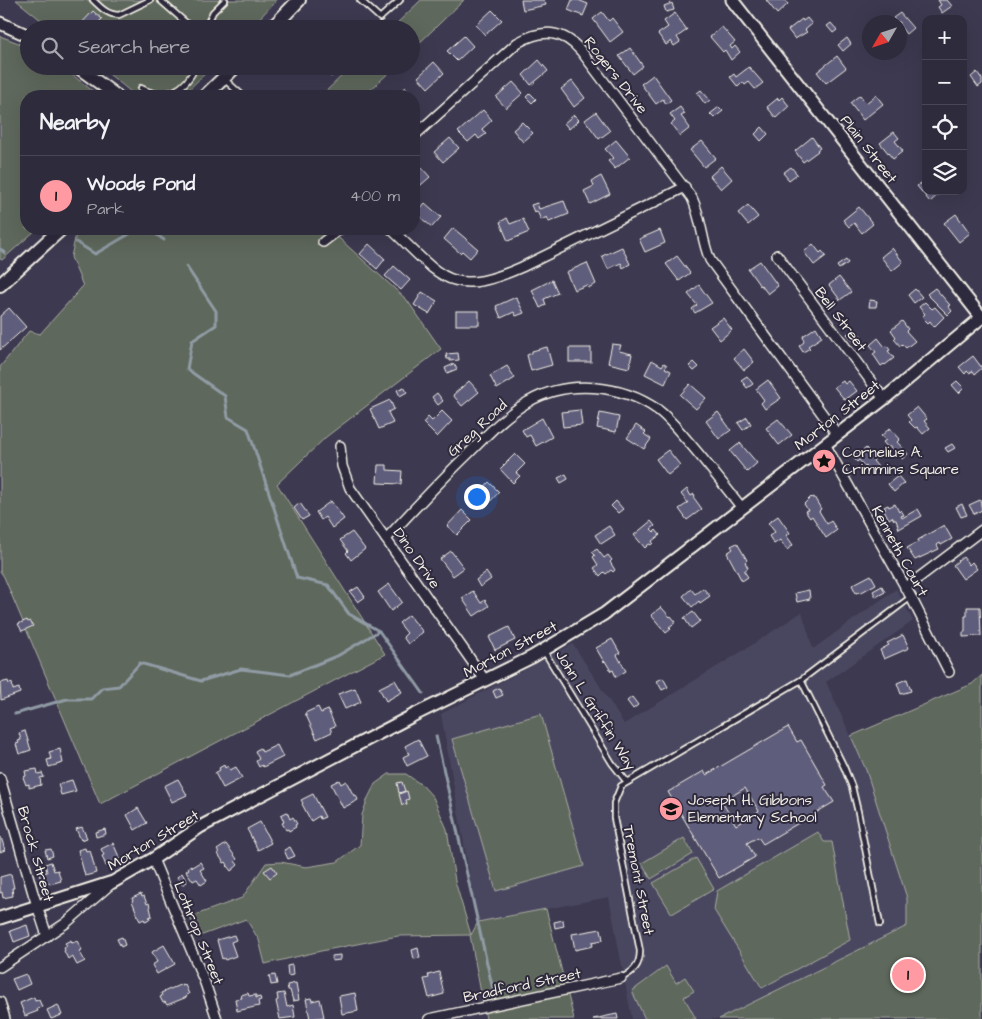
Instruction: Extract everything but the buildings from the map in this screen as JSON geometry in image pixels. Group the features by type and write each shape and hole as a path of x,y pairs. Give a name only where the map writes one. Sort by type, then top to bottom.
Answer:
{"main road":[{"path":"280,20 299,0"},
{"path":"211,90 226,75"},
{"path":"0,285 54,235"}],"street":[{"name":"Plain Street","path":"732,0 982,318"},
{"path":"0,23 20,32"},
{"name":"Rogers Drive","path":"420,131 517,43 540,34 560,35 568,38 581,51 685,187 699,213 705,246 710,260 837,434"},
{"path":"88,75 109,90"},
{"path":"397,235 446,278 457,282 479,282 522,267 685,187"},
{"path":"323,242 332,235"},
{"name":"Bell Street","path":"777,255 884,399"},
{"name":"Morton Street","path":"0,918 113,882 153,859 205,825 370,737 544,650 604,614 884,399 982,318"},
{"name":"Greg Road","path":"386,539 438,483 503,419 529,401 557,390 593,387 632,396 658,410 708,464 742,508"},
{"name":"Kenneth Court","path":"825,444 949,672"},
{"name":"Dino Drive","path":"340,446 342,466 350,488 486,680"},
{"path":"905,588 982,530"},
{"name":"Brock Street","path":"0,778 47,936"},
{"name":"Lothrop Street","path":"153,859 205,983 216,1019"},
{"path":"0,967 47,936 94,900 113,882"},
{"name":"Bradford Street","path":"429,1019 622,978"},
{"path":"0,1002 5,1019"}],"lane":[{"path":"93,0 103,10 119,15 150,0"},
{"path":"160,0 183,20"},
{"path":"209,20 213,12 225,0"},
{"path":"360,0 380,18 400,0"},
{"path":"174,90 188,80 191,75"},
{"path":"223,79 236,90"},
{"path":"140,88 144,90"},
{"path":"627,782 801,680 910,598"},
{"name":"John L Griffin Way","path":"544,650 612,763 627,782"},
{"path":"801,680 852,787 880,924"},
{"name":"Tremont Street","path":"622,978 636,969 639,963 640,951 614,818 616,796 621,786 627,782"}],"shaded area":[{"name":"Joseph H. Gibbons Elementary School","path":"896,589 913,621 826,682 893,828 982,916 730,1019 632,1019 609,897 478,922 441,714 573,644 624,724 802,612 813,649"}],"green space":[{"path":"16,0 277,0 258,20 41,20"},
{"path":"421,0 464,0 420,42 420,20 400,20"},
{"path":"0,36 20,44 20,75 72,75 91,90 20,90 20,235 30,235 2,260 0,259"},
{"path":"110,75 204,75 188,90 129,90"},
{"path":"343,75 386,75 370,90 327,90"},
{"path":"76,235 336,235 407,300 441,349 326,437 277,484 385,654 100,804 0,571 0,367 29,331 40,334 83,286 71,257"},
{"path":"982,675 982,1019 719,1019 907,926 907,898 866,770 851,736 972,684"},
{"path":"541,714 584,866 496,891 452,739"},
{"path":"389,774 406,774 423,786 433,797 447,829 455,881 471,935 478,922 546,909 574,1019 486,1019 470,935 398,936 265,964 259,940 246,919 197,937 190,917 242,898 266,863 281,862 306,867 337,862 360,845 362,815 368,798 375,784"},
{"path":"818,832 824,842 832,842 850,940 762,988 714,910 717,891"},
{"path":"684,838 693,854 651,879 642,863"},
{"path":"696,858 714,889 672,914 653,883"},
{"path":"666,966 676,983 685,977 694,991 684,997 696,1019 645,1019 632,991"}],"waterway":[{"path":"76,242 95,254 128,235"},
{"path":"157,235 164,240"},
{"path":"0,249 5,253"},
{"path":"186,266 216,311 216,325 192,341 187,369 225,396 228,417 248,429 297,578 328,585 349,614 379,631 423,693"},
{"path":"15,714 67,699 91,699 102,688 119,686 140,663 201,681 241,669 290,675 339,655 379,631"},
{"path":"436,736 493,990"}],"place":[{"name":"Cornelius A. Crimmins Square","path":"824,461"},
{"name":"Joseph H. Gibbons Elementary School","path":"671,809"},
{"name":"Woods Pond","path":"908,975"}]}
